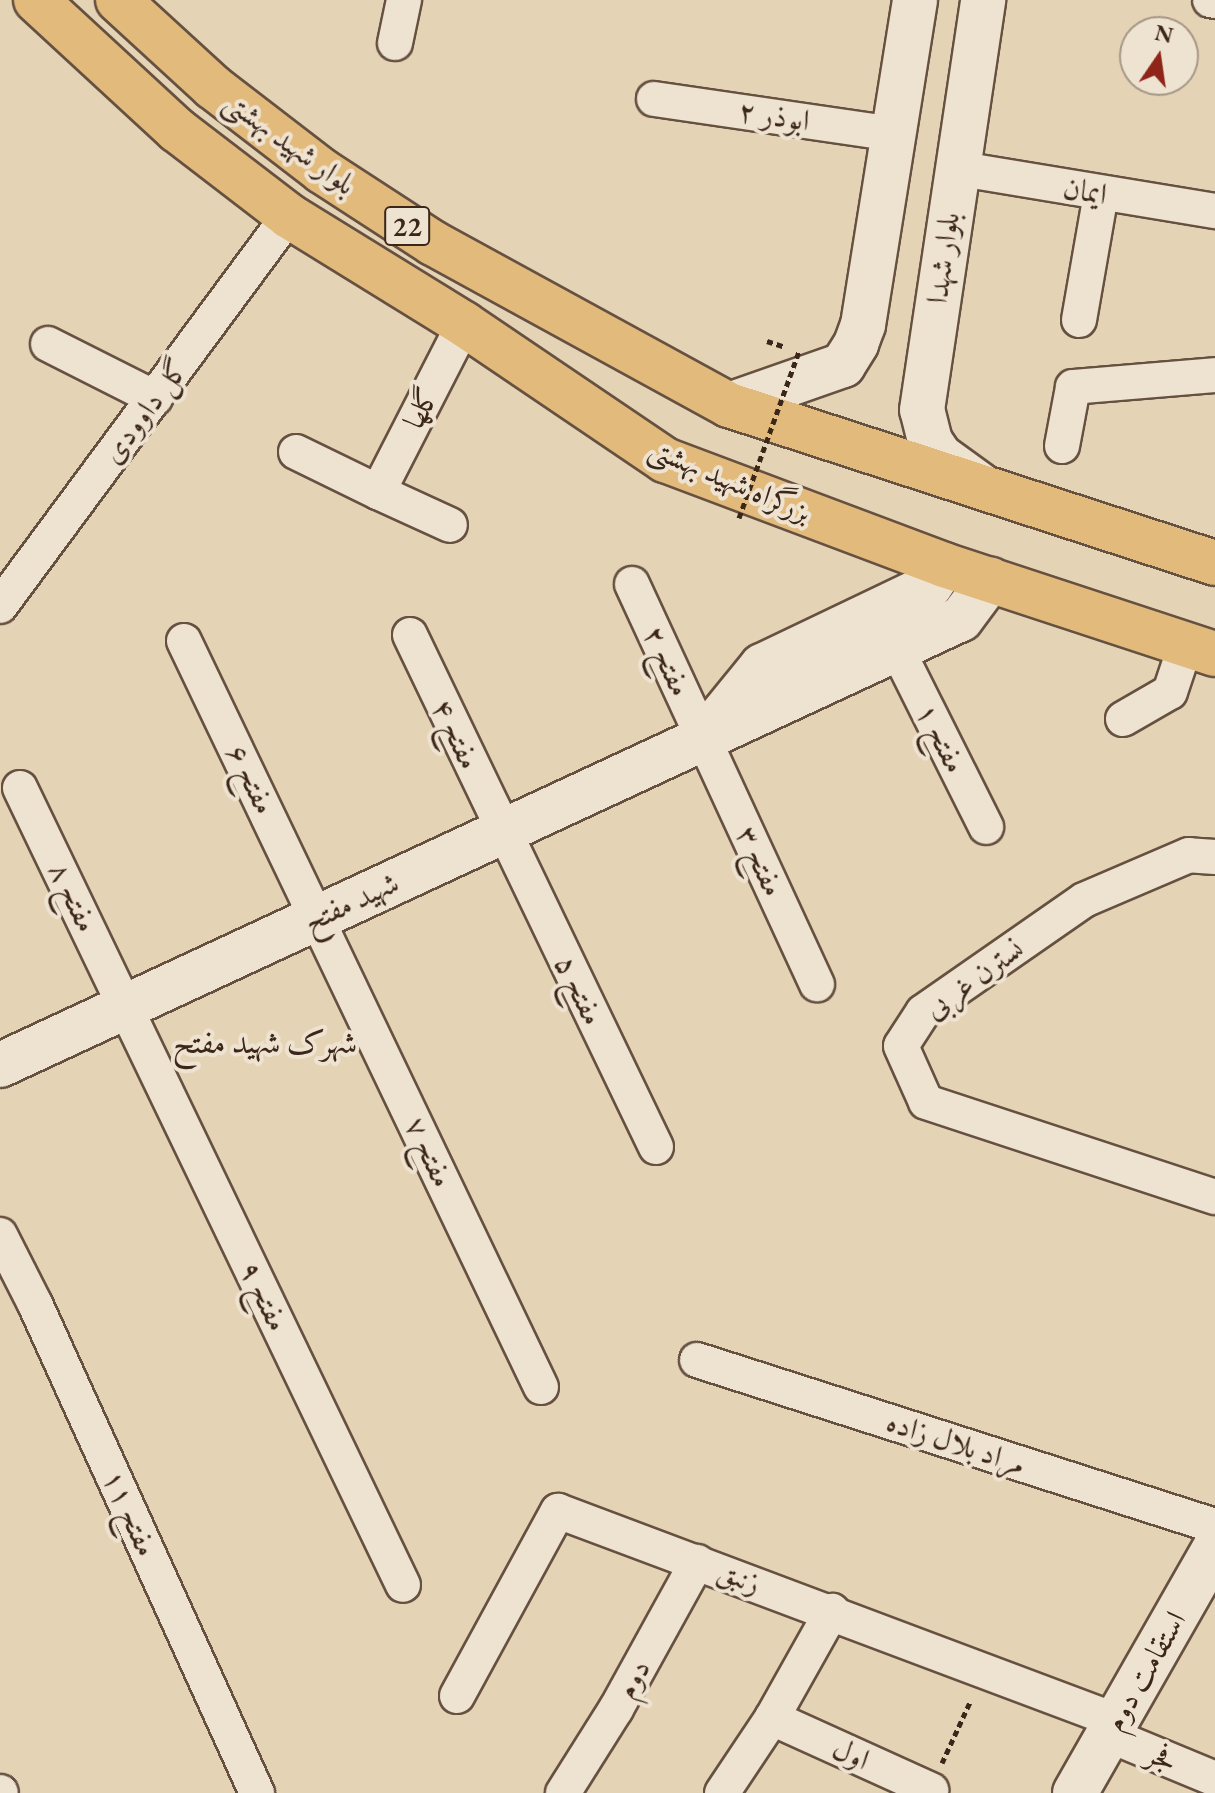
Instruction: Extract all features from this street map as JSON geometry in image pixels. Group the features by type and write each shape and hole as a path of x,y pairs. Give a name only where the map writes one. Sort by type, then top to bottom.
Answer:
{"highway":[{"name":"بلوار شهید بهشتی","path":"36,0 177,130 289,216"},
{"name":"بلوار شهید بهشتی","path":"118,0 213,87 322,171 433,243 729,405"},
{"name":"بزرگراه شهید بهشتی","path":"289,216 464,324 665,460 944,565 1201,649"},
{"path":"729,405 1215,563"}],"street":[{"path":"395,43 404,0"},
{"path":"729,405 843,365 863,325 915,0"},
{"name":"بلوار شهدا","path":"983,0 955,168 922,410 930,441 940,456 986,489"},
{"name":"ابوذر ۲","path":"654,99 894,134"},
{"name":"ایمان","path":"955,168 1215,211"},
{"path":"1079,320 1101,194"},
{"name":"گل داوودی","path":"0,606 289,216"},
{"name":"گلها","path":"378,492 464,324"},
{"path":"48,344 155,398"},
{"path":"1062,446 1073,387 1215,375"},
{"path":"296,452 450,525"},
{"name":"شهید مفتح","path":"703,739 762,666 930,586 944,565"},
{"name":"شهید مفتح","path":"0,1065 961,619 990,580"},
{"name":"مفتح ۲","path":"632,584 703,739"},
{"name":"مفتح ۴","path":"410,635 502,832"},
{"name":"مفتح ۶","path":"184,641 318,917"},
{"name":"مفتح ۱","path":"897,649 986,827"},
{"path":"1123,719 1170,692 1201,649"},
{"name":"مفتح ۳","path":"703,739 817,984"},
{"name":"مفتح ۸","path":"20,788 126,1007"},
{"name":"مفتح ۵","path":"502,832 656,1147"},
{"name":"نسترن غربی","path":"1215,857 1189,855 1084,900 923,1012 901,1046 926,1102 1215,1197"},
{"name":"مفتح ۷","path":"318,917 541,1387"},
{"name":"مفتح ۹","path":"126,1007 403,1585"},
{"name":"مفتح ۱۱","path":"0,1235 35,1304 257,1793"},
{"name":"مراد بلال زاده","path":"697,1360 1215,1526"},
{"name":"زنبق","path":"457,1696 558,1511 985,1670 1113,1728"},
{"name":"استقامت دوم","path":"1075,1793 1215,1548"},
{"name":"دوم","path":"563,1793 616,1709 697,1562"},
{"path":"722,1793 772,1718 832,1611"},
{"name":"اول","path":"772,1718 931,1790"},
{"name":"فجر","path":"1113,1728 1215,1779"}],"path":[{"path":"739,518 799,351"},
{"path":"931,1790 985,1670"}],"district":[{"name":"شهرک شهید مفتح","path":"265,1042"}]}
